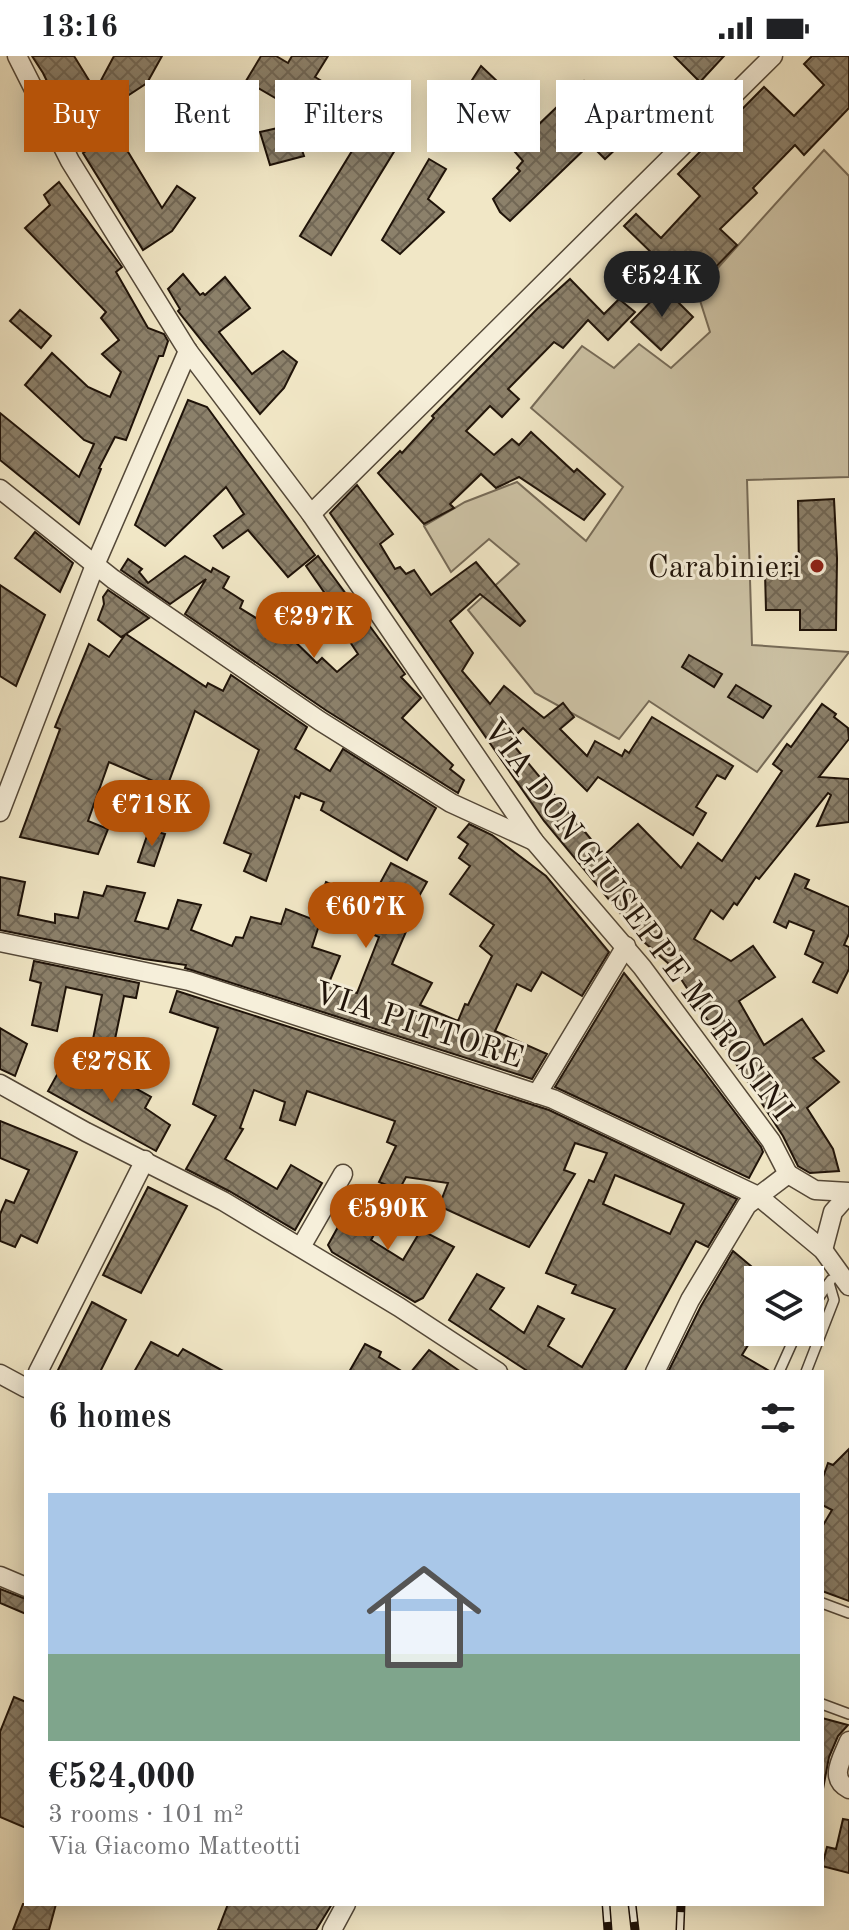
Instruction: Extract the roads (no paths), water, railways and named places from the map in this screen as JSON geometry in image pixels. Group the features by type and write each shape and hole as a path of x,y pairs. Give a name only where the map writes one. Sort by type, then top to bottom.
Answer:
{"street":[{"name":"VIA DON GIUSEPPE MOROSINI","path":"17,56 70,161 188,351 311,514 534,841 626,946 771,1141 788,1174"},
{"path":"311,514 770,57"},
{"path":"0,812 95,565 188,351"},
{"path":"0,489 95,565 320,721 474,815 534,841"},
{"name":"VIA PITTORE","path":"0,942 189,981 553,1099 758,1196 823,1250 840,1280"},
{"path":"537,1094 626,946"},
{"path":"0,1084 86,1132 223,1201 399,1307 495,1370"},
{"path":"39,1370 145,1160"},
{"path":"301,1247 343,1174"},
{"path":"656,1370 690,1300 747,1205 788,1174 815,1190 849,1193"},
{"path":"823,1250 833,1212 849,1193"},
{"path":"0,1374 24,1387"},
{"path":"0,1576 24,1586"},
{"path":"849,1741 837,1774 840,1784 849,1789"},
{"path":"332,1930 345,1906"}],"lane":[{"path":"824,1296 840,1280"},
{"path":"807,1370 840,1280"},
{"path":"780,1370 791,1346"},
{"path":"824,1604 849,1613"},
{"path":"824,1705 849,1714"}],"railway":[{"path":"606,1906 608,1930"},
{"path":"632,1906 635,1930"},
{"path":"680,1930 681,1906"}],"place":[{"name":"Carabinieri","path":"817,566"}]}
